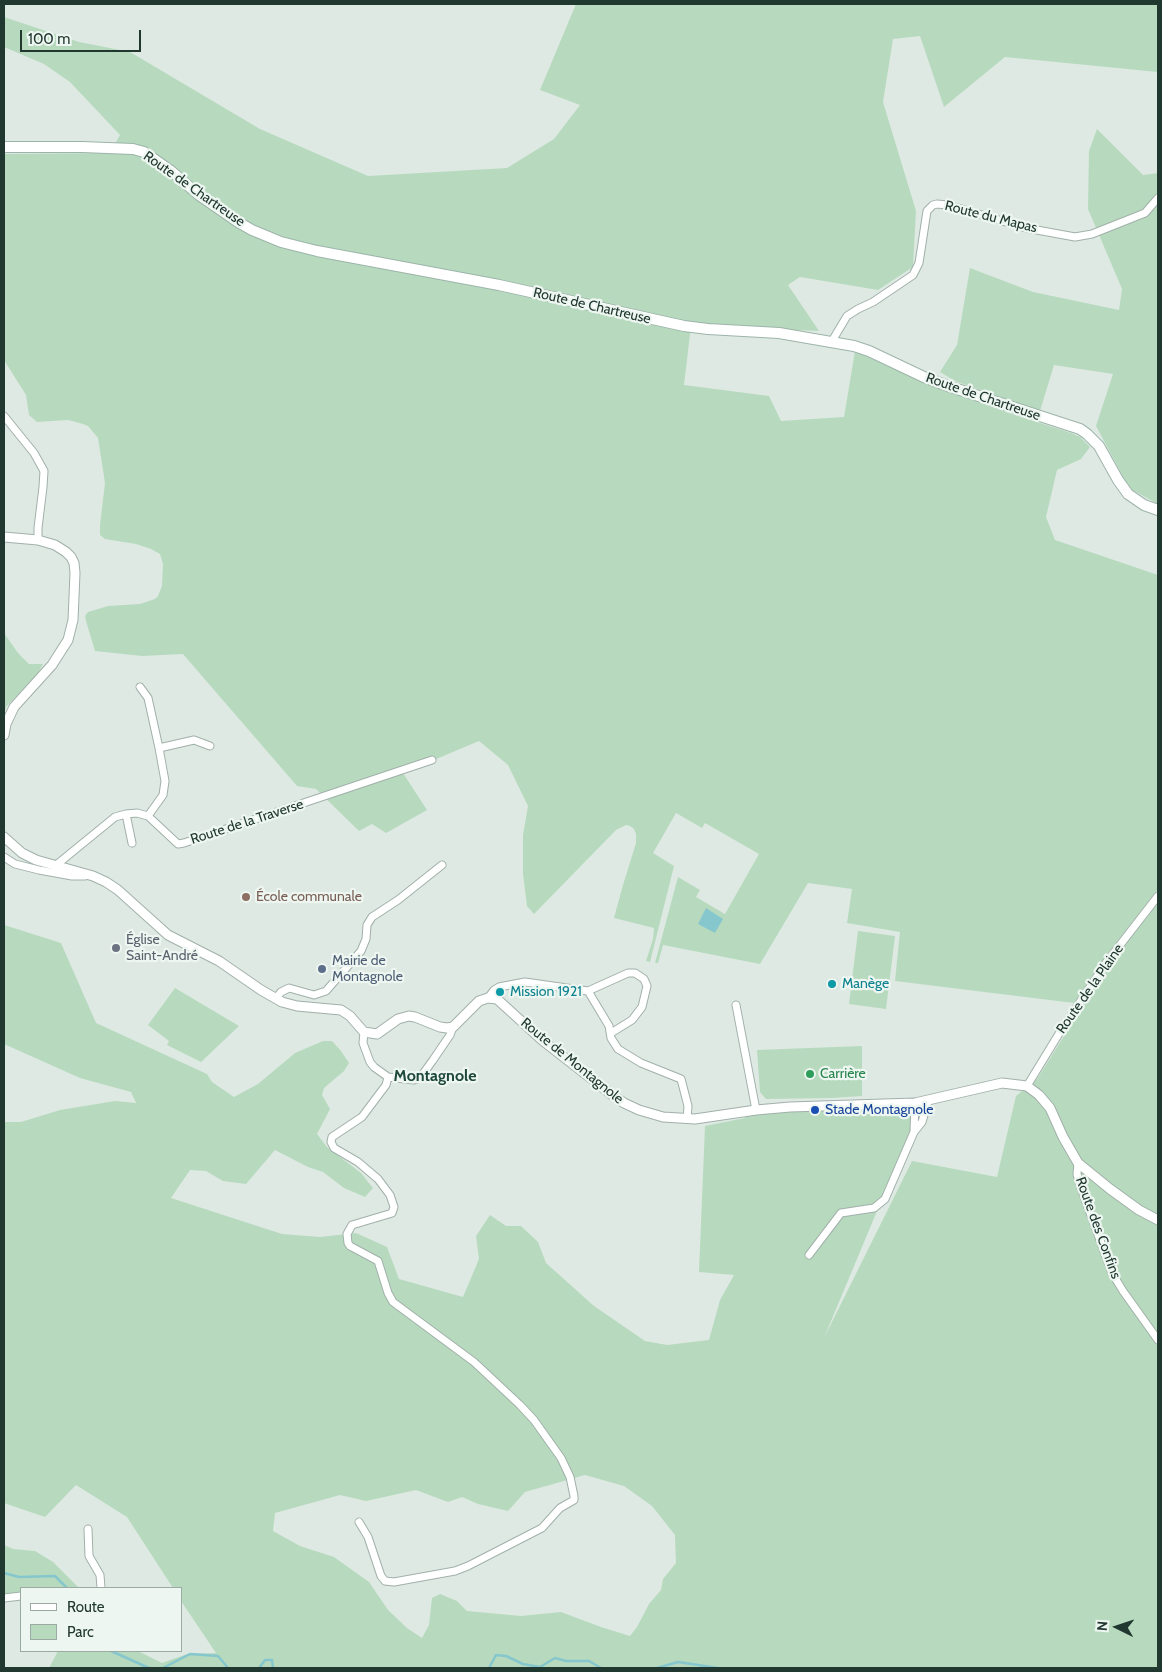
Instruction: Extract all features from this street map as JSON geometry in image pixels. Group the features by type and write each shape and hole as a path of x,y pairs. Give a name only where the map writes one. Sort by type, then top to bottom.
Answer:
{"main road":[{"name":"Route de Chartreuse","path":"4,147 133,148 144,152 171,171 199,195 252,230 281,242 317,251 498,285 684,326 779,333 832,341 868,351 952,388 1080,430 1099,446 1128,494 1144,505 1158,510"}],"street":[{"name":"Route du Mapas","path":"832,341 847,316 858,308 873,302 912,275 919,263 927,211 932,205 948,205 1026,228 1084,236 1145,213 1158,198"},
{"path":"4,416 34,453 44,471 38,540"},
{"path":"4,538 38,540 61,548 71,557 76,573 74,620 68,640 52,664 14,706 5,726 4,736"},
{"path":"55,866 115,817 137,813 148,816 163,795 165,788 159,748 148,698 140,687"},
{"path":"159,748 194,740 210,746"},
{"name":"Route de la Traverse","path":"148,816 178,844 184,843 432,760"},
{"path":"126,814 132,843"},
{"path":"4,838 22,853 36,860 93,876 118,890 168,935 219,961 282,1002 297,1006 341,1010 350,1016 364,1032 377,1034 398,1019 409,1016 440,1027 447,1028 453,1026"},
{"path":"4,857 15,864 39,870 72,876 93,876"},
{"path":"276,998 289,988 314,995 326,991 361,951 366,939 367,925 372,917 398,900 442,865"},
{"name":"Route de la Plaine","path":"1027,1086 1106,963 1158,896"},
{"path":"364,1032 363,1043 370,1062 374,1067 388,1077 410,1080 420,1078 450,1035 453,1026 473,1006 488,998 499,987 525,982 588,991 628,973 634,973 644,979 647,986 642,1007 632,1020 611,1033"},
{"path":"588,991 609,1026 611,1038 618,1049 641,1063 681,1080 688,1106 687,1119"},
{"name":"Route de Montagnole","path":"488,998 499,1001 542,1040 624,1104 663,1117 687,1119 756,1110 915,1103 1002,1083 1027,1086"},
{"path":"736,1004 756,1110"},
{"path":"359,1522 368,1537 381,1576 385,1580 394,1582 455,1571 468,1566 542,1528 560,1508 574,1500 570,1477 561,1458 520,1404 474,1362 390,1299 378,1261 350,1246 348,1243 347,1234 352,1225 392,1213 394,1207 390,1195 378,1180 358,1162 334,1148 331,1142 332,1137 362,1117 386,1085 388,1077"},
{"path":"1027,1086 1039,1095 1050,1108 1063,1137 1078,1163 1104,1185 1139,1210 1158,1220"},
{"path":"809,1255 841,1213 874,1208 885,1199 914,1132 922,1122 928,1101"},
{"path":"914,1132 915,1103"},
{"name":"Route des Confins","path":"1078,1163 1078,1179 1110,1267 1123,1292 1158,1340"},
{"path":"88,1529 89,1556 100,1575 101,1587"},
{"path":"4,1598 20,1596"}],"green space":[{"path":"576,4 1158,4 1158,72 1005,57 944,107 920,36 893,39 883,102 916,211 913,267 878,290 800,277 788,285 819,331 691,326 684,385 769,396 781,421 844,417 855,351 923,382 1071,433 1080,437 1090,447 1081,459 1057,470 1046,517 1055,540 1158,575 1158,889 1099,965 1074,1003 895,981 900,932 847,923 852,889 808,883 760,964 663,945 658,963 655,963 678,877 700,890 696,897 725,914 759,854 705,823 702,828 676,813 653,853 674,866 650,962 646,961 653,939 654,928 614,918 636,843 634,829 626,825 616,830 534,914 527,906 523,874 523,835 528,806 508,765 479,741 403,773 427,810 386,833 372,824 359,831 316,789 297,786 183,654 142,656 95,651 85,616 88,612 108,606 140,604 155,599 162,586 163,564 160,554 151,549 136,544 105,539 100,535 105,483 98,438 88,426 68,420 37,422 29,415 26,395 4,360 4,154 110,153 120,135 70,82 44,64 4,47 4,17 79,42 130,52 260,129 368,176 507,168 554,139 580,105 540,90"},
{"path":"1097,129 1143,175 1158,173 1158,504 1129,488 1096,426 1113,374 1054,365 1040,411 955,381 940,372 957,345 970,268 1033,292 1119,310 1122,289 1088,209 1089,151"},
{"path":"4,633 18,653 29,664 43,664 38,673 6,707 4,716"},
{"path":"1158,903 1158,1668 49,1668 57,1652 140,1652 162,1663 187,1654 216,1653 182,1602 182,1587 172,1587 127,1517 76,1485 45,1517 4,1503 4,1122 21,1122 60,1110 115,1101 136,1103 131,1092 80,1078 4,1044 4,925 61,943 96,1023 207,1074 212,1082 234,1097 258,1084 295,1053 323,1041 332,1041 349,1063 344,1071 324,1088 322,1095 330,1109 317,1134 327,1147 361,1173 373,1188 365,1197 344,1188 323,1172 308,1167 275,1150 246,1184 223,1181 206,1171 190,1170 171,1198 282,1234 320,1237 356,1233 387,1247 399,1279 463,1297 479,1259 476,1236 490,1215 506,1226 521,1226 538,1242 546,1263 594,1306 645,1341 667,1345 709,1340 720,1300 734,1275 699,1272 705,1126 745,1118 745,1113 902,1104 910,1109 910,1132 824,1338 912,1161 997,1177 1016,1096 1037,1079 1108,966","holes":["585,1475 624,1486 652,1506 675,1535 676,1563 663,1579 661,1590 649,1604 630,1636 561,1612 521,1616 467,1611 457,1601 440,1594 432,1598 429,1625 422,1638 407,1628 388,1610 369,1582 334,1557 300,1546 273,1531 275,1513 340,1495 366,1501 416,1490 448,1502 462,1497 478,1504 508,1511 525,1492"]},
{"path":"858,931 895,936 886,1009 849,1004"},
{"path":"175,988 239,1026 201,1062 167,1045 169,1041 148,1025"},
{"name":"Carrière","path":"862,1046 862,1096 766,1099 760,1092 757,1050"},
{"path":"4,1545 13,1549 35,1551 53,1562 78,1587 20,1587 20,1592 4,1594"}],"water":[{"path":"706,908 723,919 715,933 698,924"}],"waterway":[{"path":"4,1573 19,1577 55,1576 66,1587"},
{"path":"113,1652 149,1668"},
{"path":"163,1668 190,1654 218,1656 228,1668"},
{"path":"489,1668 496,1655 506,1656 523,1664 540,1667 555,1658 566,1661 589,1661 601,1668"},
{"path":"259,1668 265,1660 272,1660 273,1668"},
{"path":"657,1668 678,1662 718,1668"}],"place":[{"name":"École communale","path":"246,897"},
{"name":"Église Saint-André","path":"116,948"},
{"name":"Mairie de Montagnole","path":"322,969"},
{"name":"Manège","path":"832,984"},
{"name":"Mission 1921","path":"500,992"},
{"name":"Carrière","path":"810,1074"},
{"name":"Stade Montagnole","path":"815,1110"}],"district":[{"name":"Montagnole","path":"435,1076"}]}
